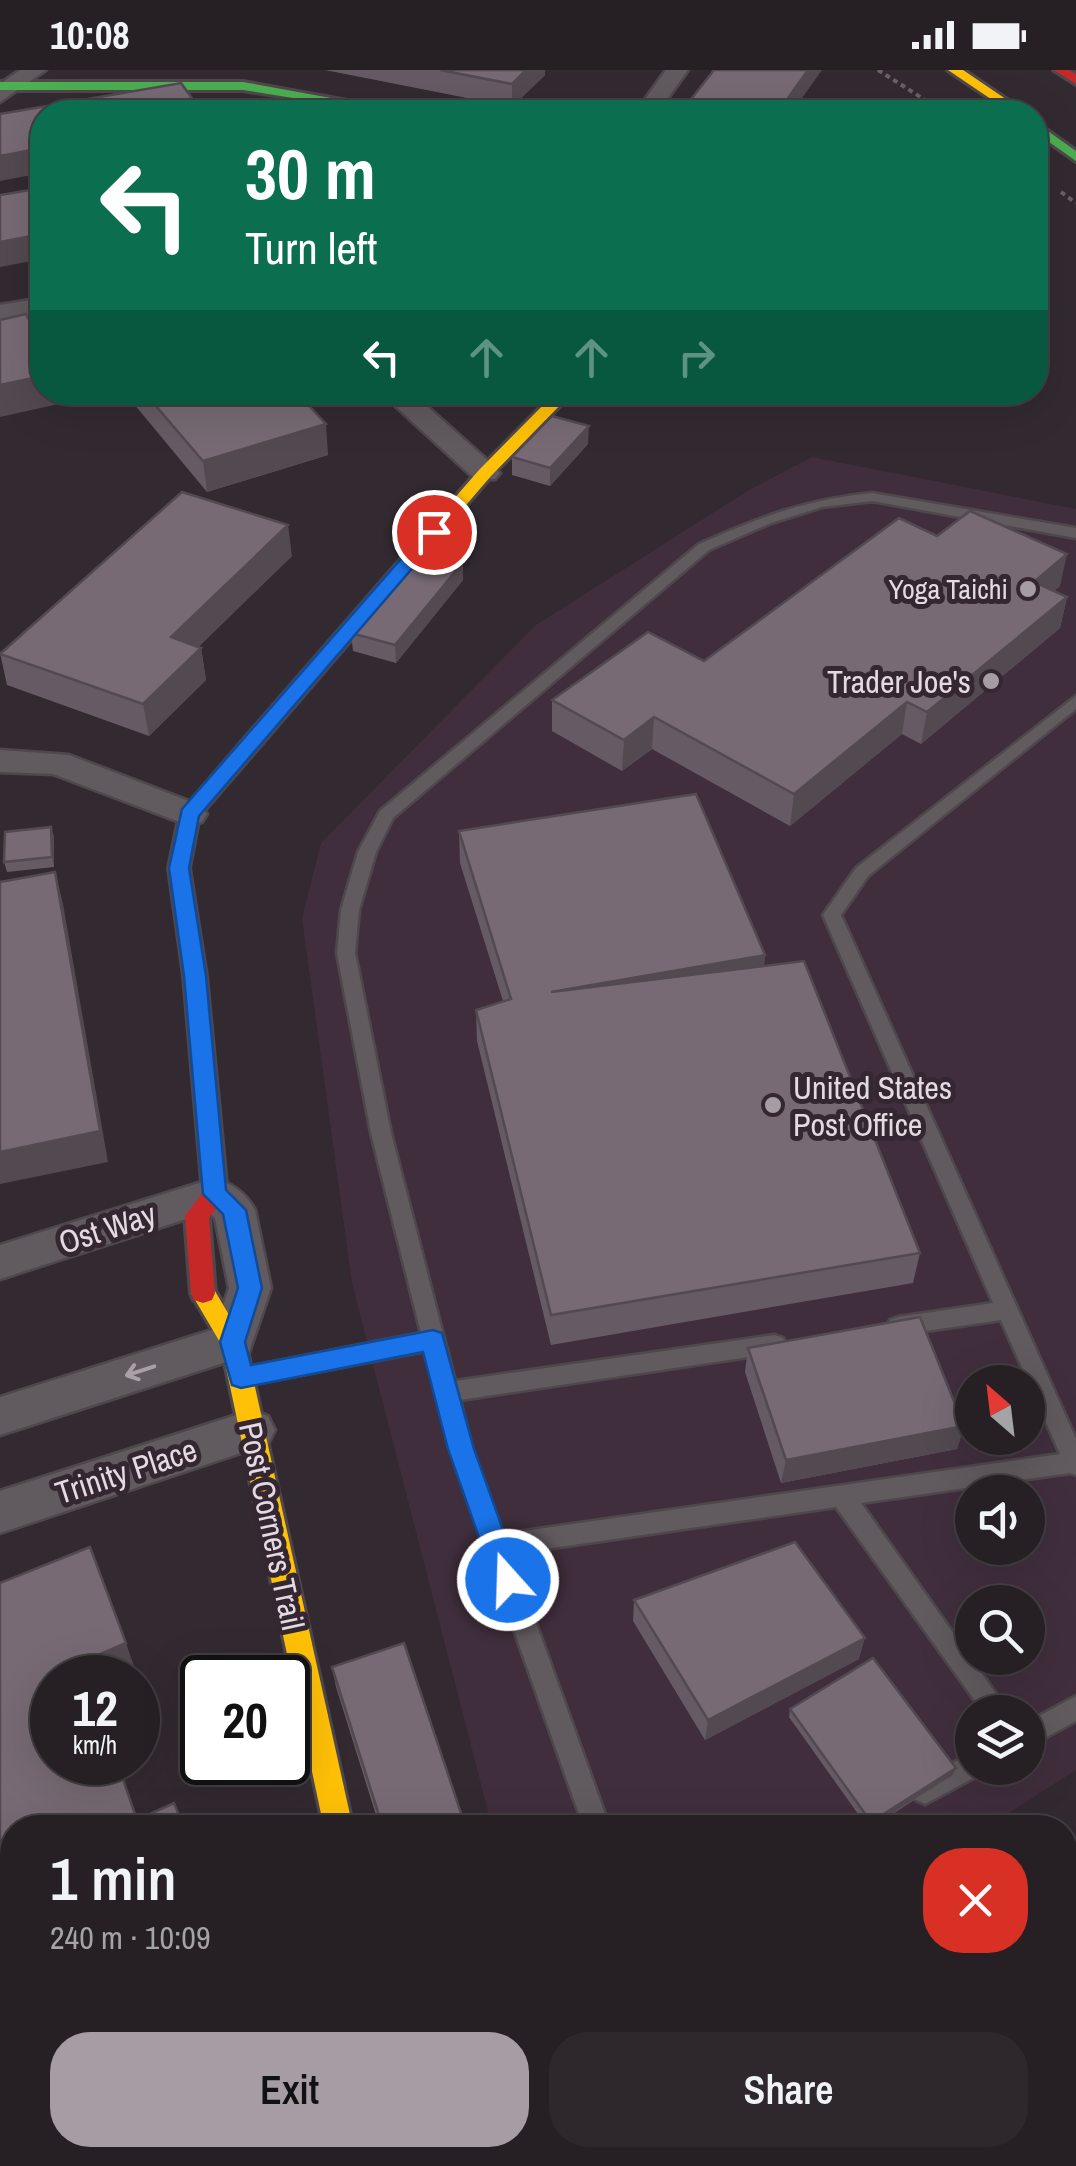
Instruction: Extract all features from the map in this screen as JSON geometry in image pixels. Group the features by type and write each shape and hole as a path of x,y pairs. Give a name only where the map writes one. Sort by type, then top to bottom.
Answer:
{"main road":[{"path":"954,70 998,100"},
{"path":"1060,70 1076,80"},
{"path":"4,90 243,86 328,100"},
{"path":"1048,134 1076,154"},
{"path":"215,1194 195,976 179,868 190,814 485,473 552,405"},
{"name":"Post Corners Trail","path":"237,1360 335,1815"}],"street":[{"path":"4,90 34,70"},
{"path":"656,100 677,70"},
{"path":"0,313 30,308"},
{"path":"409,405 485,473"},
{"path":"0,762 57,763 190,814"},
{"path":"0,1416 237,1360 250,1288 234,1210 215,1194"},
{"name":"Ost Way","path":"0,1262 215,1194"},
{"name":"Trinity Place","path":"0,1512 252,1430"}],"lane":[{"path":"592,1815 461,1449 381,1134 346,954 350,910 367,852 386,815 704,547 766,520 820,503 872,497 1076,533"},
{"path":"496,1546 1075,1464 832,915 862,872 1076,701"},
{"path":"872,1330 1008,1310"},
{"path":"237,1360 433,1340"},
{"path":"446,1392 794,1342"},
{"path":"842,1496 985,1695"},
{"path":"1045,1725 1076,1708"},
{"path":"907,1801 955,1774"}],"path":[{"path":"878,70 925,100"}],"shaded area":[{"path":"812,457 1076,509 1076,1770 1006,1815 489,1815 352,1283 302,918 321,843 536,625 749,490"}],"building":[{"path":"440,70 526,70 512,84"},
{"path":"714,70 808,70 787,100 690,100"},
{"path":"181,83 193,100 82,100"},
{"path":"30,109 30,150 0,156 0,114"},
{"path":"30,190 30,236 0,242 0,195"},
{"path":"26,314 30,322 30,379 0,385 0,320"},
{"path":"155,405 308,405 326,424 203,461"},
{"path":"552,416 589,426 550,468 512,457"},
{"path":"182,492 288,525 171,637 201,648 143,704 0,654"},
{"path":"970,511 1067,554 1034,582 1067,597 927,712 907,702 794,794 654,717 624,740 552,700 648,632 704,661 899,518 937,536"},
{"path":"423,550 463,562 395,645 351,633"},
{"path":"696,794 765,955 551,992 804,961 920,1253 551,1315 476,1010 511,999 459,831"},
{"path":"51,827 52,857 4,862 5,832"},
{"path":"55,872 100,1131 0,1152 0,882"},
{"path":"920,1317 955,1404 955,1428 786,1460 748,1348"},
{"path":"795,1542 865,1638 708,1720 634,1600"},
{"path":"90,1547 126,1643 98,1655 30,1655 30,1785 125,1785 135,1815 0,1815 0,1583"},
{"path":"404,1643 462,1815 379,1815 332,1667"},
{"path":"873,1658 955,1769 882,1815 866,1815 790,1709"},
{"path":"174,1803 179,1815 148,1815"}],"traffic: fast":[{"path":"0,86 243,86 328,100"},
{"path":"1048,136 1076,157"}],"traffic: slow":[{"path":"954,70 1000,100"},
{"path":"261,732 485,473 552,405"},
{"path":"203,1293 233,1342 336,1815"}],"traffic: jam":[{"path":"1060,70 1076,80"},
{"path":"203,1293 197,1216 215,1194 195,976 179,868 190,814 261,732"}],"place":[{"name":"Yoga Taichi","path":"1028,589"},
{"name":"Trader Joe's","path":"991,681"},
{"name":"United States Post Office","path":"773,1105"}],"route":[{"path":"434,532 190,814 179,868 195,976 215,1194 234,1210 250,1288 232,1342 241,1377 433,1340 461,1449 508,1580"}]}
